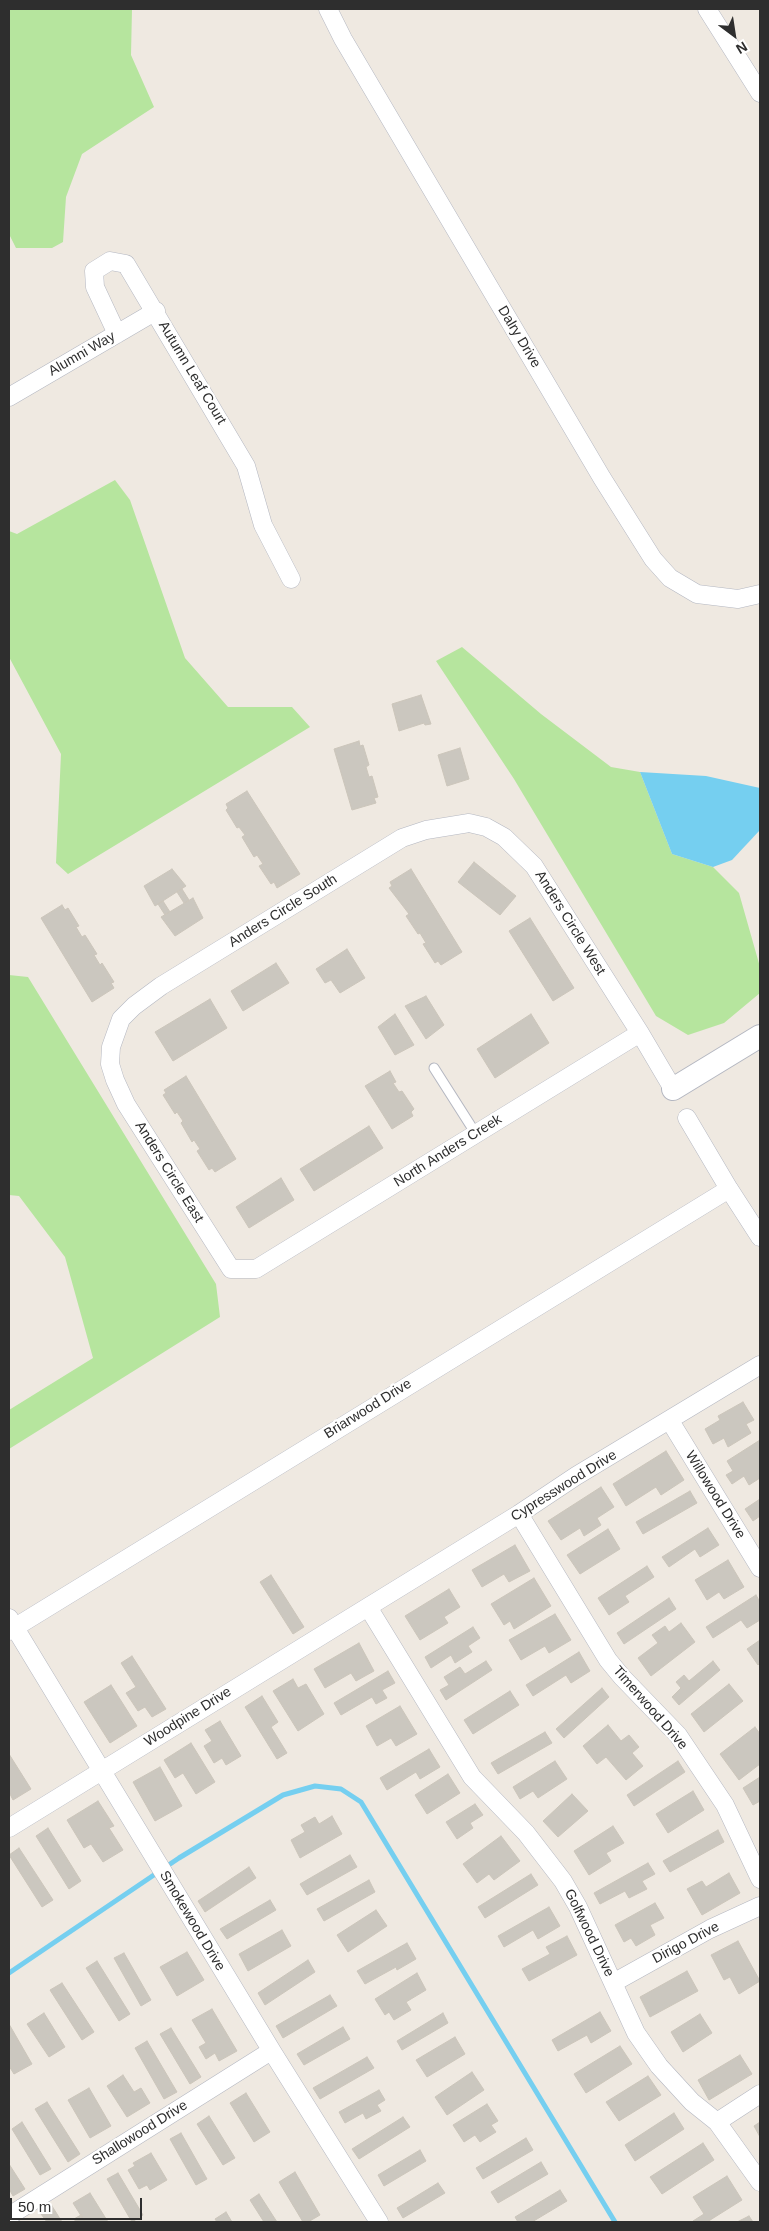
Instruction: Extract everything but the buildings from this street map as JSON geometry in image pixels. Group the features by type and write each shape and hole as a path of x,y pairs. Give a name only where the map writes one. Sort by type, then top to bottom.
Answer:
{"street":[{"path":"707,9 760,93"},
{"name":"Dalry Drive","path":"335,11 577,435 653,560 670,578 697,594 738,599 760,594"},
{"name":"Autumn Leaf Court","path":"117,334 95,287 94,271 110,261 126,264 156,311 246,466 263,525 291,579"},
{"name":"Alumni Way","path":"9,397 156,311"},
{"name":"Anders Circle South","path":"111,1047 121,1019 134,1006 161,986 402,838 426,830 469,823 486,828"},
{"name":"Anders Circle West","path":"486,828 504,837 534,866 640,1033 673,1089"},
{"name":"North Anders Creek","path":"256,1268 640,1033"},
{"path":"673,1089 760,1036"},
{"name":"Anders Circle East","path":"111,1047 110,1064 126,1104 231,1270 256,1268"},
{"path":"687,1118 760,1237"},
{"name":"Briarwood Drive","path":"11,1625 729,1189"},
{"name":"Cypresswood Drive","path":"368,1607 519,1514 576,1476 760,1365"},
{"name":"Willowood Drive","path":"670,1421 760,1568"},
{"name":"Timerwood Drive","path":"519,1514 608,1660 678,1735 720,1797 745,1844 760,1878"},
{"name":"Woodpine Drive","path":"9,1828 368,1607"},
{"name":"Golfwood Drive","path":"368,1607 472,1777 526,1833 563,1881 578,1907 636,2033 659,2066 692,2102 717,2122 760,2182"},
{"name":"Smokewood Drive","path":"11,1625 102,1770 271,2051 379,2222"},
{"name":"Dirigo Drive","path":"613,1983 702,1933 760,1906"},
{"name":"Shallowood Drive","path":"9,2216 271,2051"},
{"path":"717,2122 760,2094"}],"lane":[{"path":"434,1068 476,1134"}],"green space":[{"path":"9,9 132,9 131,55 154,107 82,154 66,197 63,242 52,248 16,248 9,234"},
{"path":"115,480 130,500 185,658 228,707 292,707 310,727 68,874 56,863 61,754 9,657 9,531 17,534"},
{"path":"462,647 541,714 611,767 640,772 672,854 713,867 739,893 760,967 760,993 724,1023 688,1035 656,1016 514,779 436,661"},
{"path":"9,975 28,977 216,1284 220,1317 9,1449 9,1410 93,1358 65,1257 19,1196 9,1195"}],"water":[{"path":"640,772 706,776 760,788 760,830 732,860 713,867 672,854"}],"waterway":[{"path":"9,1973 179,1858 283,1795 315,1786 341,1789 361,1802 615,2222"}]}
